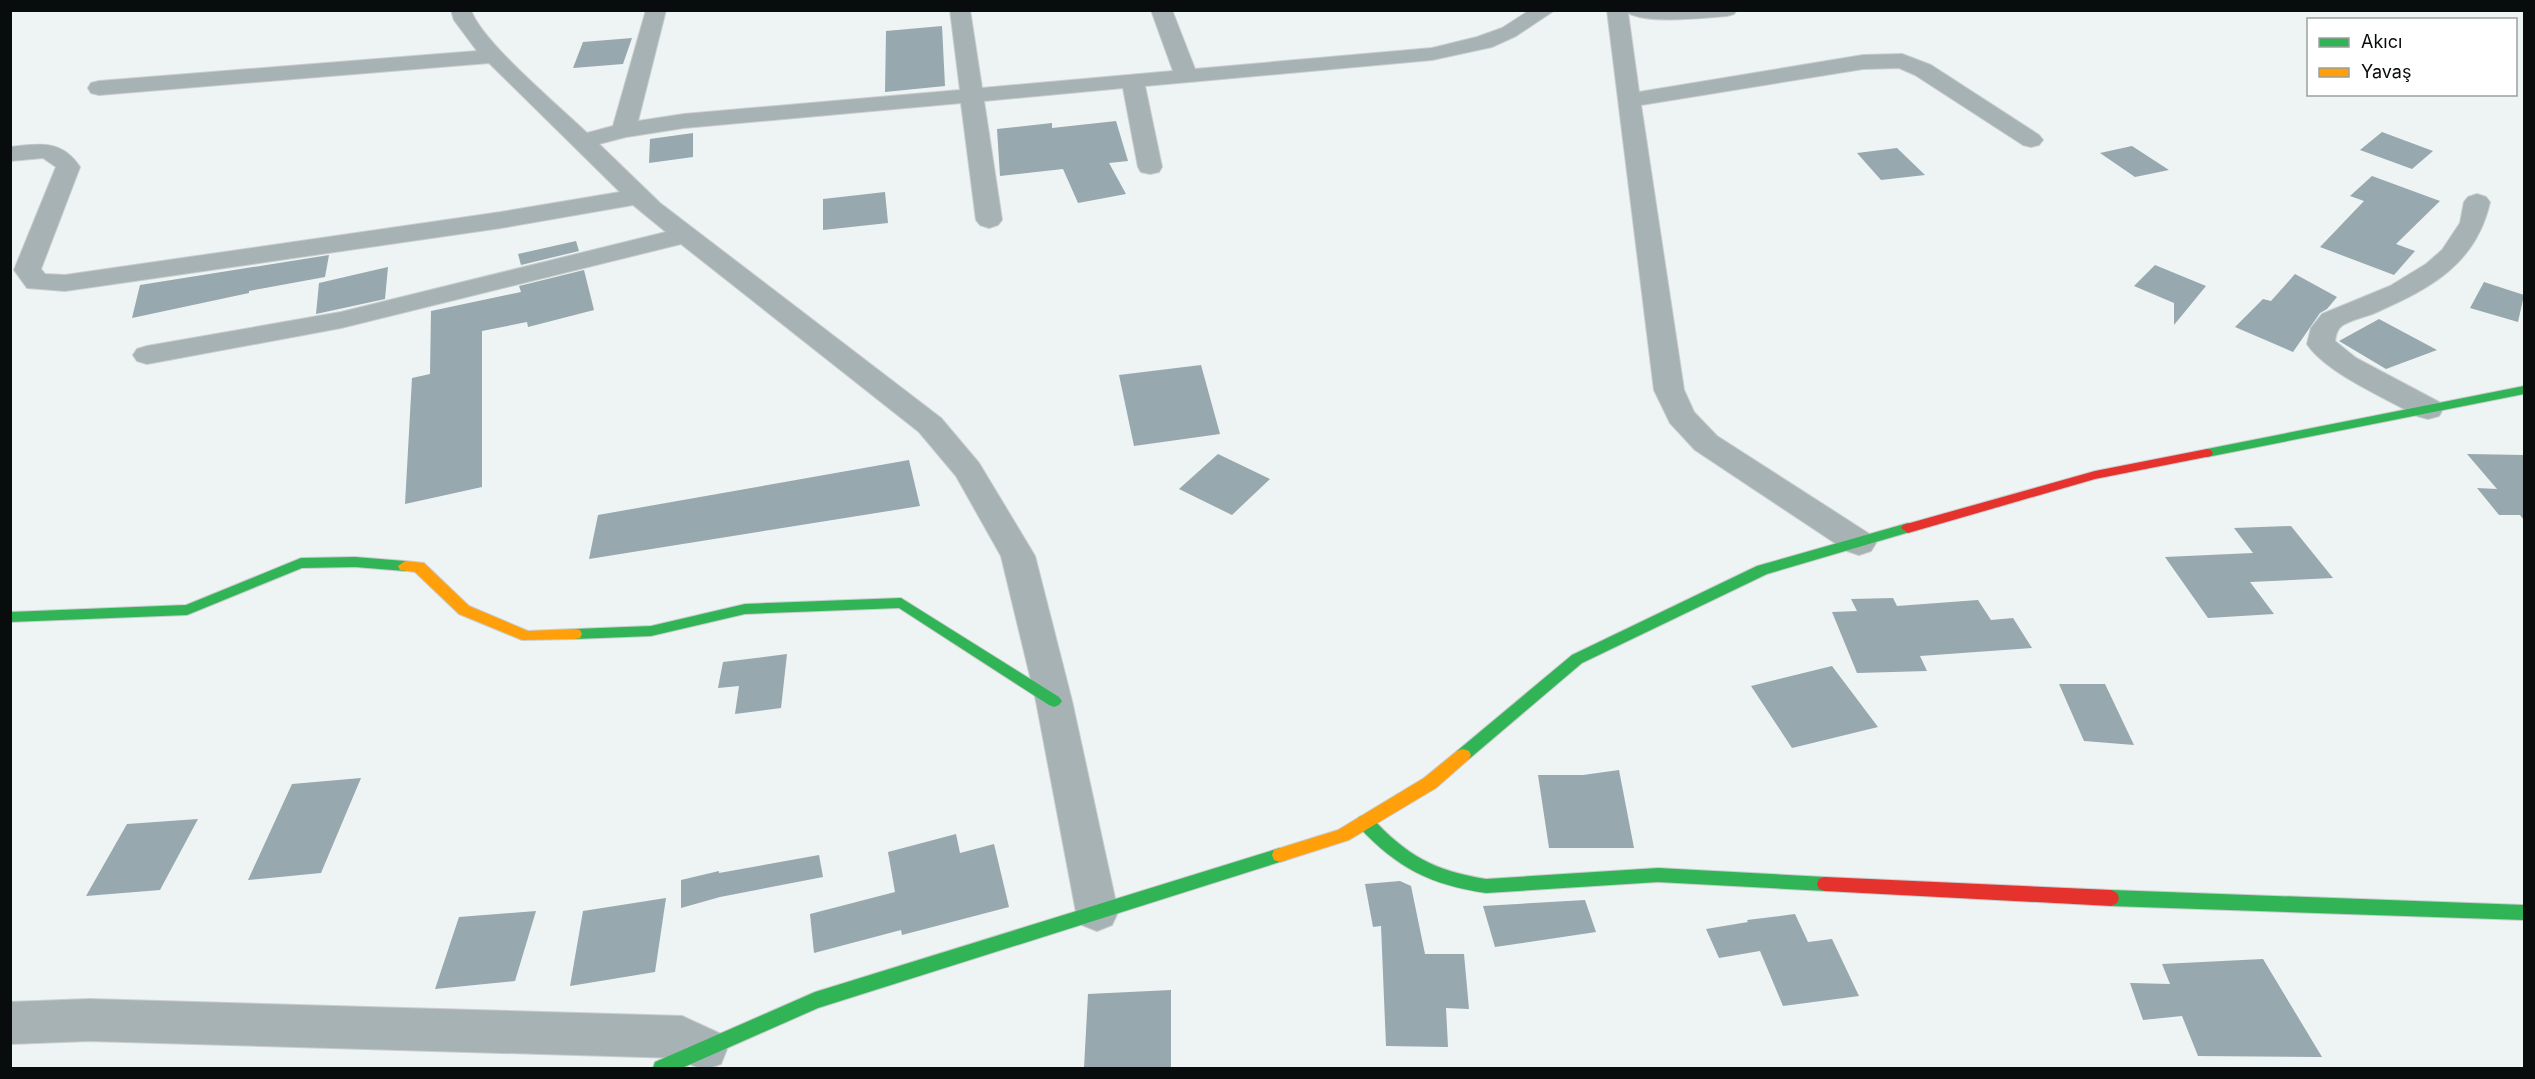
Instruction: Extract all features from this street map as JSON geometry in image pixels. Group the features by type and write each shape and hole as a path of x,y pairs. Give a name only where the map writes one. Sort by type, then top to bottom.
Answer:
{"street":[{"path":"462,10 464,21 493,56 639,196 685,235 930,425 968,470 1018,556 1054,701 1097,912"},
{"path":"624,130 656,10"},
{"path":"960,10 989,220"},
{"path":"1161,10 1186,75"},
{"path":"582,142 624,130 684,121 1452,51 1497,37 1545,10"},
{"path":"1617,10 1669,390 1674,403 1681,416 1706,443 1859,543"},
{"path":"1636,10 1699,13 1727,10"},
{"path":"99,88 493,56"},
{"path":"1629,100 1863,62 1902,62 1923,70 2031,140"},
{"path":"1132,80 1150,167"},
{"path":"10,154 48,150 61,156 68,168 27,270 37,282 76,282 501,220 639,196"},
{"path":"2428,409 2346,363 2322,344 2322,334 2333,320 2391,296 2422,278 2453,255 2472,229 2477,202"},
{"path":"147,355 341,320 685,235"},
{"path":"662,1068 815,1000 1343,835 1430,783 1577,659 1761,570 2095,475 2524,390"},
{"path":"10,617 187,610 302,563 355,562 419,567 464,610 527,636 651,632 745,609 901,603 1054,701"},
{"path":"1365,822 1380,841 1399,858 1423,872 1465,884 1486,886 1658,875 2110,898 2524,913"},
{"path":"10,1023 89,1020 682,1037 705,1049"}],"building":[{"path":"942,26 945,86 885,92 886,31"},
{"path":"632,38 623,64 573,68 583,42"},
{"path":"1116,121 1128,161 1109,163 1126,194 1078,203 1063,169 1000,176 997,129 1052,123 1052,128"},
{"path":"2382,132 2433,151 2412,169 2360,150"},
{"path":"693,133 693,157 649,163 650,139"},
{"path":"2132,146 2169,170 2135,177 2100,153"},
{"path":"1897,148 1925,175 1881,180 1857,153"},
{"path":"2372,176 2440,201 2396,244 2415,251 2394,275 2320,247 2364,201 2350,196"},
{"path":"885,192 888,223 823,230 823,199"},
{"path":"576,241 579,251 521,265 518,254"},
{"path":"329,255 325,277 249,291 249,293 132,318 140,285"},
{"path":"2155,265 2206,286 2174,325 2174,303 2134,286"},
{"path":"388,267 385,299 316,314 319,283"},
{"path":"584,270 594,310 528,327 527,322 482,331 482,487 405,504 412,378 430,374 431,311 521,292 519,286"},
{"path":"2295,274 2337,297 2327,309 2320,313 2293,352 2235,327 2263,299 2271,301"},
{"path":"2484,282 2524,295 2518,322 2470,308"},
{"path":"2379,319 2437,350 2386,369 2339,341"},
{"path":"1201,365 1220,434 1134,446 1119,375"},
{"path":"1218,454 1270,479 1232,515 1179,489"},
{"path":"2467,454 2524,455 2524,520 2520,515 2499,515 2477,488 2497,489"},
{"path":"909,460 920,506 589,559 598,515"},
{"path":"2291,526 2333,578 2250,582 2274,614 2208,618 2165,557 2253,553 2234,528"},
{"path":"1893,598 1897,606 1978,600 1991,620 2013,618 2032,648 1920,656 1927,671 1857,673 1832,612 1857,611 1851,599"},
{"path":"787,654 781,708 735,714 739,686 718,688 723,662"},
{"path":"1832,666 1878,727 1792,748 1751,686"},
{"path":"2059,684 2105,684 2134,745 2084,741"},
{"path":"1619,770 1634,848 1549,848 1538,775 1583,775"},
{"path":"361,778 321,873 248,880 292,784"},
{"path":"198,819 160,890 86,896 127,824"},
{"path":"956,834 960,853 994,844 1009,907 902,935 901,930 814,953 810,914 895,892 888,852"},
{"path":"819,855 823,877 720,897 681,908 681,880 719,871 719,873"},
{"path":"1400,881 1411,886 1425,954 1464,954 1469,1009 1446,1008 1448,1047 1386,1046 1381,926 1373,927 1365,884"},
{"path":"666,898 655,972 570,986 583,911"},
{"path":"1585,900 1596,932 1495,947 1483,906"},
{"path":"536,911 515,981 435,989 459,917"},
{"path":"1795,914 1808,942 1832,939 1859,996 1783,1006 1760,951 1719,958 1706,929 1748,922 1747,920"},
{"path":"2263,959 2322,1057 2198,1056 2182,1016 2143,1020 2130,983 2170,984 2162,964"},
{"path":"1171,990 1171,1067 1084,1068 1088,994"}],"traffic: fast":[{"path":"2207,453 2524,390"},
{"path":"1463,755 1577,659 1762,570 1908,528"},
{"path":"10,617 187,610 301,563 355,562 405,566"},
{"path":"575,634 651,631 745,609 901,603 1054,701"},
{"path":"1365,822 1391,848 1418,867 1449,879 1486,886 1658,875 1825,884"},
{"path":"662,1068 815,1000 1280,855"},
{"path":"2111,898 2524,913"}],"traffic: slow":[{"path":"405,566 419,567 464,610 527,636 575,634"},
{"path":"1280,855 1343,835 1430,783 1463,755"}],"traffic: jam":[{"path":"1908,528 2095,475 2207,453"},
{"path":"1825,884 2111,898"}]}
